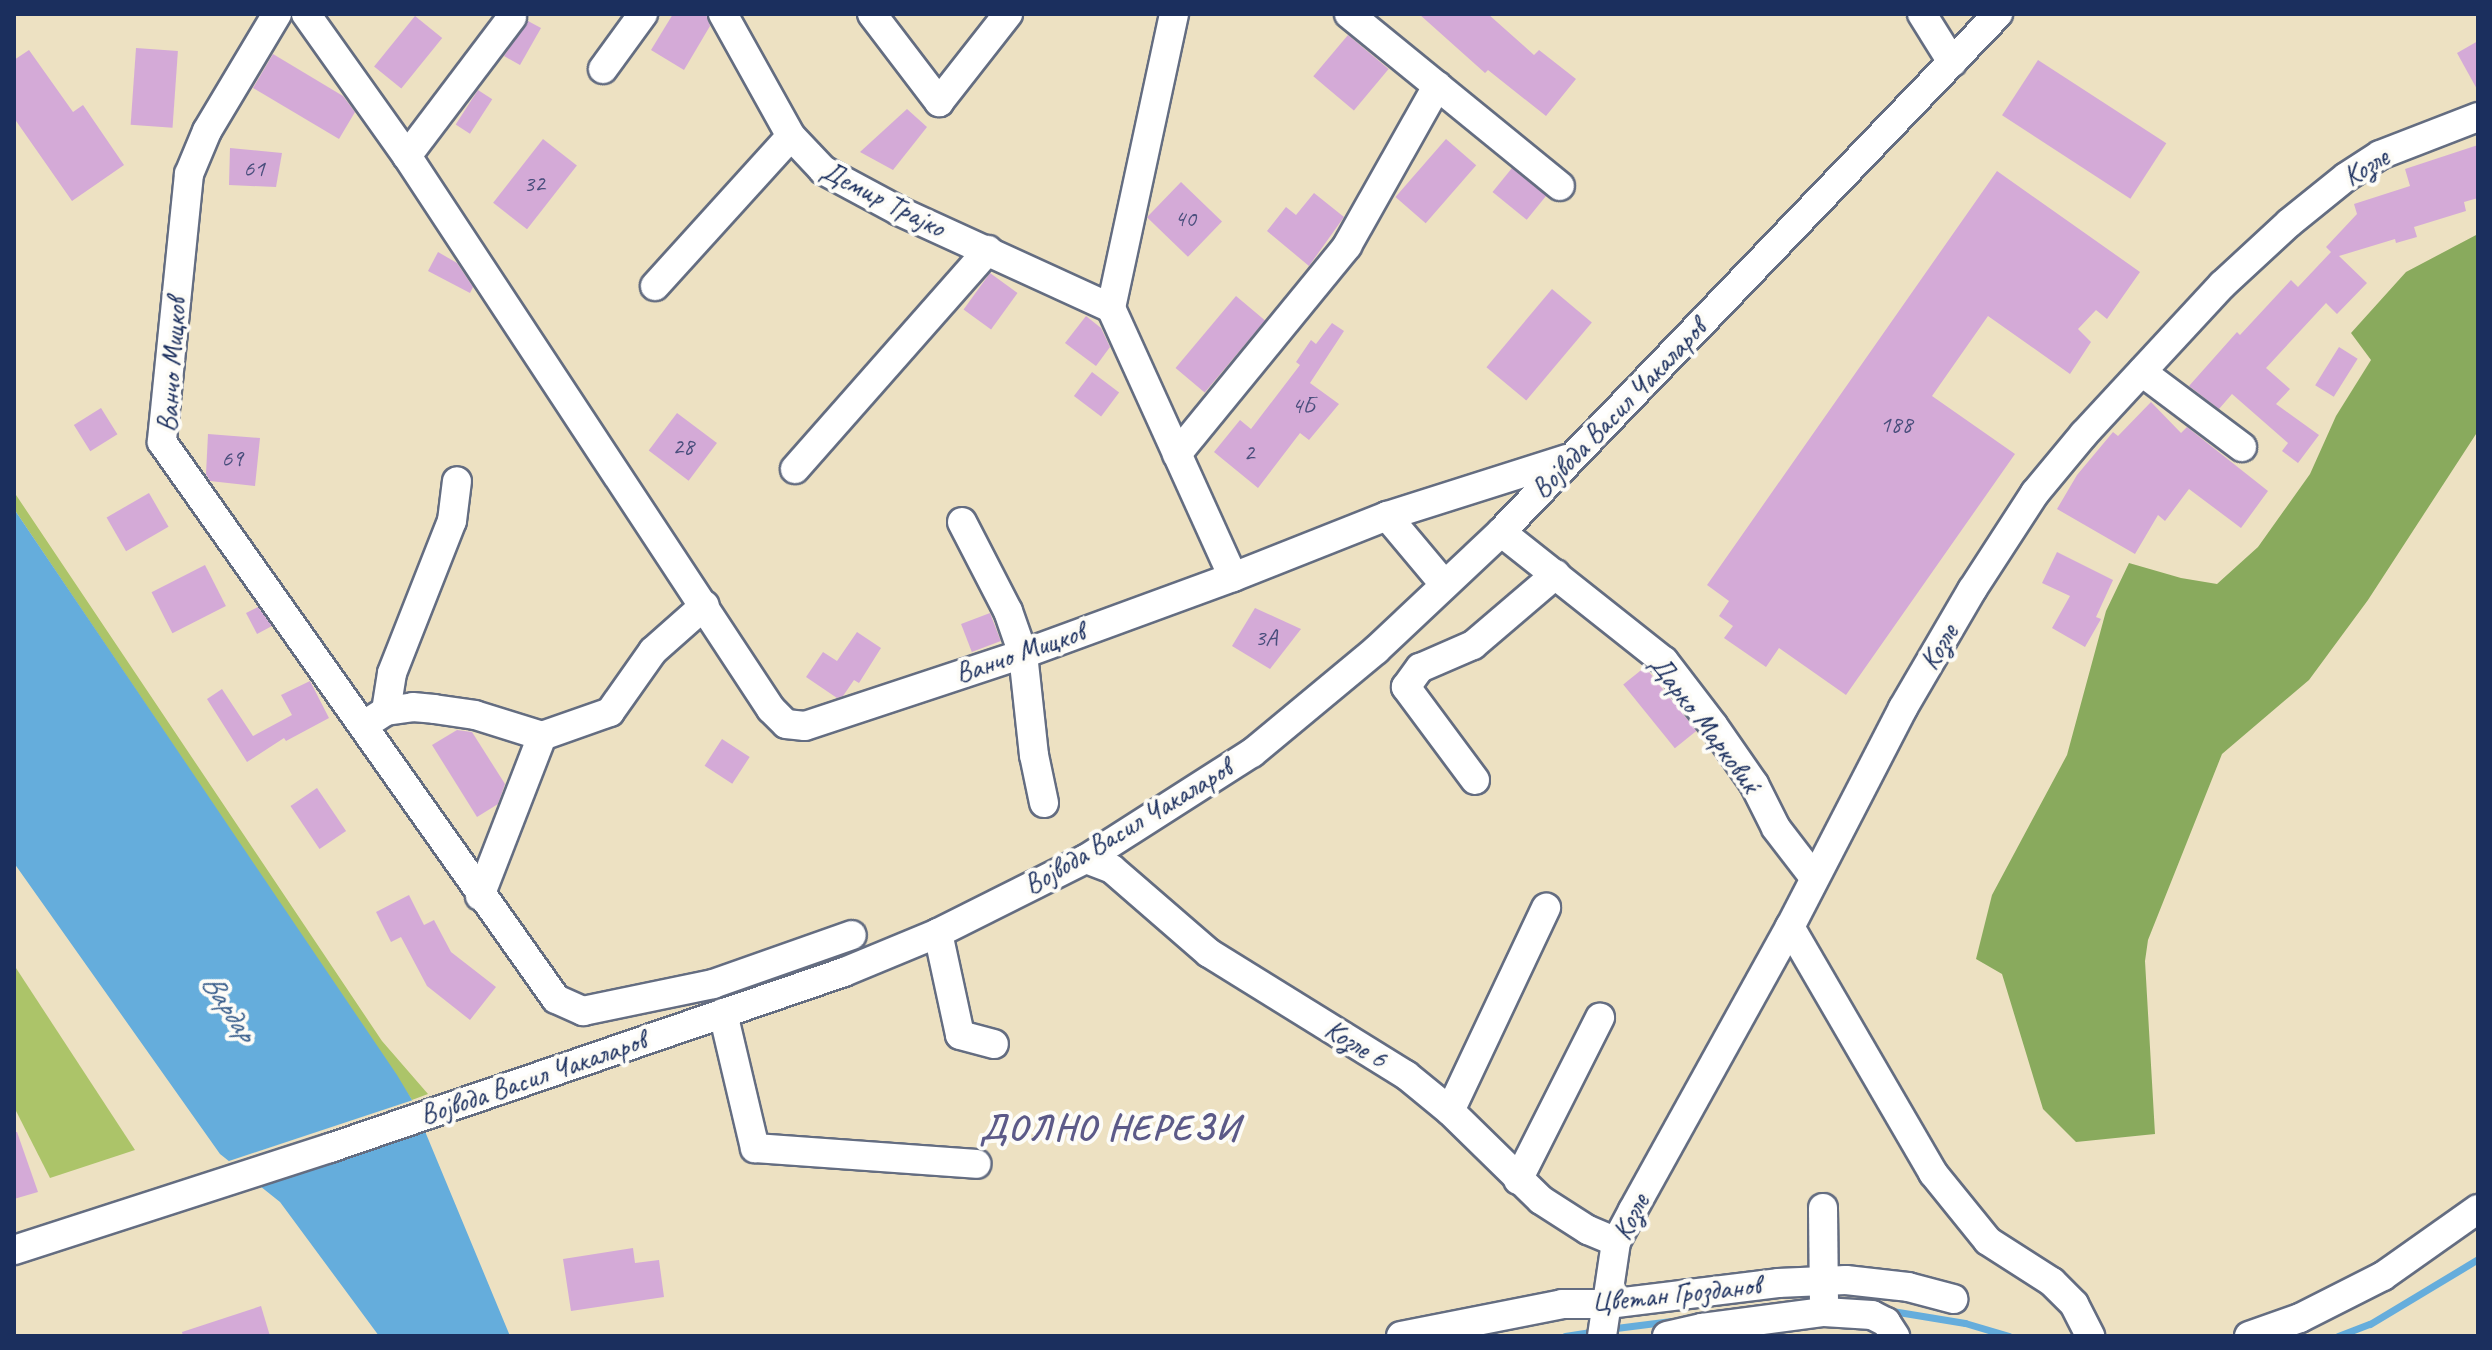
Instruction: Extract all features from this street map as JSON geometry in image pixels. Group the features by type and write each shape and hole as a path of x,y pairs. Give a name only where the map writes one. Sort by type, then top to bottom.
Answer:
{"street":[{"name":"Ванчо Мицков","path":"277,14 207,131 189,174 162,442 296,635 376,718 480,896 556,999 583,1011 713,984 852,935"},
{"name":"Ванчо Мицков","path":"306,14 407,156 771,709 778,718 795,726 1023,654 1233,577 1387,516 1572,458"},
{"path":"603,69 643,14"},
{"name":"Демир Трајко","path":"723,14 791,136 809,159 847,184 1111,308"},
{"path":"872,14 939,102 1008,14"},
{"path":"1174,14 1111,308 1233,577"},
{"path":"1349,14 1560,186"},
{"path":"1922,14 1952,62"},
{"name":"Војвода Васил Чакаларов","path":"14,1250 466,1102 844,972 938,933 1086,859 1252,753 1376,650 1501,532 1998,14"},
{"path":"407,156 512,17"},
{"path":"1177,454 1347,246 1437,86"},
{"name":"Козле","path":"1602,1336 1616,1242 1790,927 1813,876 1972,590 2035,493 2222,285 2346,177 2417,139 2478,117"},
{"path":"655,286 791,136"},
{"path":"795,469 988,250"},
{"path":"2142,372 2242,447"},
{"path":"376,718 452,521 457,481"},
{"path":"1387,516 1444,584"},
{"path":"962,522 1008,611 1023,654 1034,755 1044,803"},
{"name":"Дарко Марковиќ","path":"1501,532 1664,661 1754,784 1776,828 1813,876"},
{"path":"1475,780 1406,687 1420,668 1473,645 1556,574"},
{"path":"376,718 413,707 434,709 475,715 542,736 610,712 653,651 705,605"},
{"path":"480,896 542,736"},
{"name":"Козле 6","path":"1086,859 1112,869 1209,953 1398,1070 1450,1111 1518,1180 1563,1215 1616,1242"},
{"path":"1450,1111 1546,908"},
{"path":"1790,927 1933,1173 1959,1209 1988,1241 2052,1282 2074,1304 2095,1335"},
{"path":"938,933 960,1035 994,1044"},
{"path":"723,1013 755,1148 976,1164"},
{"path":"1518,1180 1600,1018"},
{"path":"1823,1208 1824,1312"},
{"path":"2249,1336 2300,1318 2383,1276 2478,1209"},
{"name":"Цветан Грозданов","path":"1401,1336 1562,1304 1608,1304 1824,1280 1908,1287 1953,1299"},
{"path":"1667,1336 1702,1328 1824,1312 1872,1315 1886,1322 1895,1336"}],"green space":[{"path":"2478,234 2478,431 2368,600 2309,680 2222,754 2148,940 2145,961 2155,1134 2076,1142 2043,1109 2002,974 1976,959 1992,895 2067,755 2106,611 2129,563 2181,578 2217,584 2258,547 2310,474 2336,416 2371,360 2351,333 2406,272"},
{"path":"14,492 382,1041 428,1094 412,1100 14,509"},
{"path":"14,965 135,1150 50,1178 14,1107"}],"water":[{"name":"Вардар","path":"14,509 412,1100 510,1336 379,1336 280,1202 220,1154 14,863"}],"pier":[{"path":"416,1099 428,1131 258,1188 223,1163"}],"building":[{"path":"673,14 706,14 710,26 684,70 651,50"},
{"path":"1419,14 1488,14 1534,55 1539,50 1576,79 1546,116 1488,70 1485,73"},
{"path":"415,16 442,38 401,89 374,67"},
{"path":"528,21 541,28 520,65 504,56"},
{"path":"1348,35 1389,69 1354,110 1313,76"},
{"path":"2478,41 2478,91 2457,53"},
{"path":"136,48 178,51 173,128 131,125"},
{"path":"29,50 73,112 83,105 124,165 72,201 14,118 14,60"},
{"path":"273,54 343,96 355,112 339,139 253,88"},
{"path":"2038,60 2166,143 2130,199 2002,115"},
{"path":"478,90 492,99 470,134 456,124"},
{"path":"907,109 927,127 893,170 860,152"},
{"path":"543,139 577,165 527,229 493,203"},
{"path":"1446,139 1476,165 1426,223 1395,197"},
{"path":"2478,145 2478,198 2464,202 2466,211 2414,227 2417,237 2396,243 2395,239 2339,256 2367,283 2337,314 2326,303 2266,368 2290,389 2276,404 2319,435 2298,463 2282,451 2288,443 2232,394 2219,409 2189,386 2237,332 2240,335 2291,280 2298,287 2331,252 2326,247 2357,214 2354,204 2410,186 2405,169"},
{"path":"230,148 282,153 276,187 229,185"},
{"path":"1512,168 1546,196 1527,220 1492,192"},
{"path":"1997,171 2140,272 2107,319 2096,310 2078,329 2091,342 2070,374 1988,316 1932,396 2015,454 1846,695 1779,648 1766,667 1724,638 1733,626 1719,616 1729,601 1707,585"},
{"path":"1181,182 1222,222 1188,257 1147,217"},
{"path":"1314,193 1344,217 1309,266 1267,231 1286,207 1296,215"},
{"path":"438,252 457,263 473,287 470,293 428,271"},
{"path":"990,273 1018,293 991,329 964,309"},
{"path":"1552,289 1592,322 1526,401 1486,367"},
{"path":"1236,296 1265,320 1205,392 1176,368"},
{"path":"1086,316 1101,328 1110,347 1096,366 1065,343"},
{"path":"1332,323 1344,331 1310,383 1339,404 1309,440 1300,433 1258,488 1214,452 1240,420 1251,429 1300,365 1296,362 1311,340 1316,344"},
{"path":"2339,347 2358,359 2334,397 2315,385"},
{"path":"1092,372 1119,392 1101,416 1074,396"},
{"path":"2151,402 2181,433 2187,427 2268,491 2241,528 2189,489 2165,521 2158,515 2135,554 2057,509 2077,475 2113,432 2118,436"},
{"path":"101,408 117,434 90,451 74,425"},
{"path":"677,413 717,443 689,481 649,451"},
{"path":"208,434 260,438 255,486 210,481 206,474"},
{"path":"149,493 168,527 126,551 107,518"},
{"path":"2057,552 2113,580 2096,617 2101,619 2085,647 2052,628 2070,596 2042,583"},
{"path":"205,565 226,606 172,633 152,592"},
{"path":"258,607 272,626 257,634 246,613"},
{"path":"1255,608 1301,629 1270,669 1232,646"},
{"path":"990,613 1001,641 972,652 961,624"},
{"path":"857,632 881,648 859,683 854,680 843,696 837,698 806,677 823,652 837,661"},
{"path":"1645,667 1697,731 1675,748 1623,685"},
{"path":"310,681 329,718 286,741 284,738 247,762 207,699 222,689 253,736 292,715 281,695"},
{"path":"457,730 472,732 505,784 498,804 477,817 432,745"},
{"path":"722,739 750,757 732,784 705,766"},
{"path":"317,788 346,831 320,849 290,806"},
{"path":"409,895 424,925 434,920 451,952 496,987 470,1020 427,986 401,937 391,942 376,912"},
{"path":"14,1132 17,1132 38,1192 14,1199"},
{"path":"633,1248 635,1263 659,1260 664,1297 571,1311 563,1259"},
{"path":"261,1306 270,1336 183,1336 182,1332"}],"waterway":[{"path":"2338,1336 2370,1324 2478,1259"},
{"path":"1886,1310 1965,1323 2009,1336"},
{"path":"1608,1329 1671,1321"},
{"path":"1565,1336 1596,1331"}],"district":[{"name":"ДОЛНО НЕРЕЗИ","path":"1110,1128"}]}
